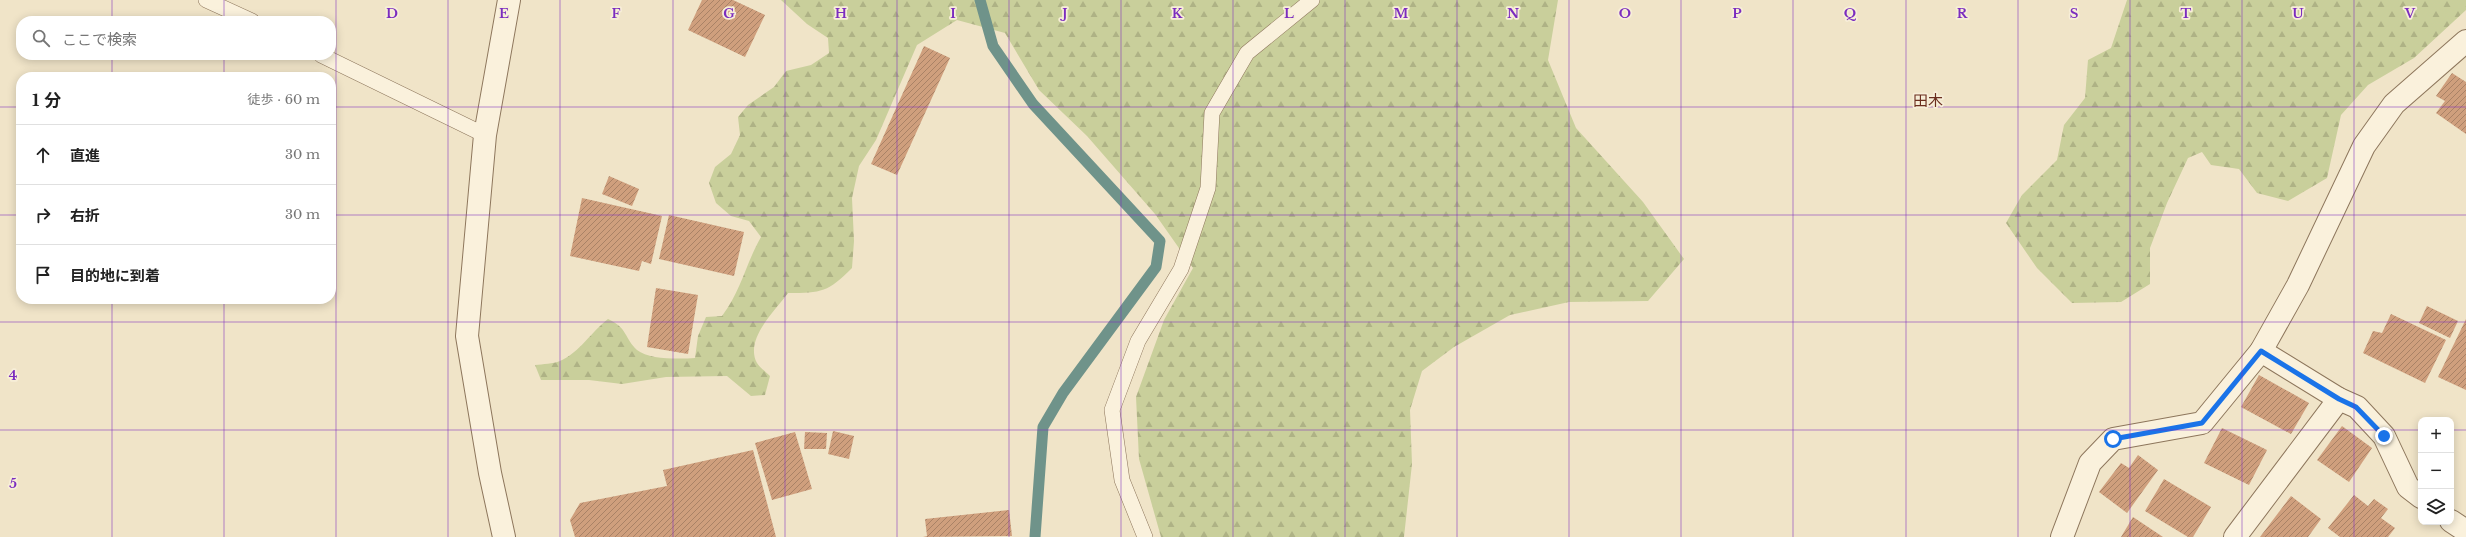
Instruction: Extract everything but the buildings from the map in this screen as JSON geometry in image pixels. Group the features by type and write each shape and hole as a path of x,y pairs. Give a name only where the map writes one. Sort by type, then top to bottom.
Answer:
{"street":[{"path":"504,537 490,473 467,336 485,135 509,0"},
{"path":"2062,537 2090,463 2113,439 2202,423 2261,351 2298,285 2364,146 2394,104 2466,41"},
{"path":"2261,351 2339,399 2356,407 2384,436 2408,487 2418,495"},
{"path":"2235,537 2339,399"},
{"path":"2454,523 2466,531"}],"lane":[{"path":"206,0 241,16"},
{"path":"1145,537 1122,480 1112,410 1138,341 1181,269 1208,188 1212,113 1247,53 1312,0"},
{"path":"332,60 485,135"}],"green space":[{"path":"781,0 1558,0 1548,60 1576,128 1643,202 1684,259 1648,301 1569,302 1510,315 1454,347 1422,371 1410,410 1412,464 1404,537 1161,537 1139,459 1136,397 1164,320 1193,268 1155,214 1087,136 1039,90 1005,33 957,20 917,45 876,140 859,166 852,198 854,241 852,268 837,282 824,290 788,293 763,325 755,344 754,354 758,365 770,376 765,395 751,396 727,376 666,377 622,384 589,380 541,380 535,365 554,363 567,357 608,319 623,330 633,346 642,353 649,356 665,358 695,358 698,336 706,317 722,316 729,306 761,237 749,221 731,216 716,203 709,183 715,167 731,154 740,135 738,117 748,105 774,87 786,71 811,65 829,53 828,38 807,24"},
{"path":"2127,0 2466,0 2466,10 2414,58 2368,85 2341,115 2327,178 2288,201 2257,193 2239,169 2211,165 2202,152 2188,158 2167,203 2150,248 2150,284 2121,302 2072,303 2037,268 2006,223 2022,195 2057,160 2064,125 2085,98 2088,60 2111,48"}],"waterway":[{"path":"980,0 993,46 1033,104 1160,241 1156,267 1063,393 1043,427 1035,537"}],"district":[{"name":"田木","path":"1928,100"}],"route":[{"path":"2113,439 2202,423 2261,351 2339,399 2356,407 2384,436"}]}
